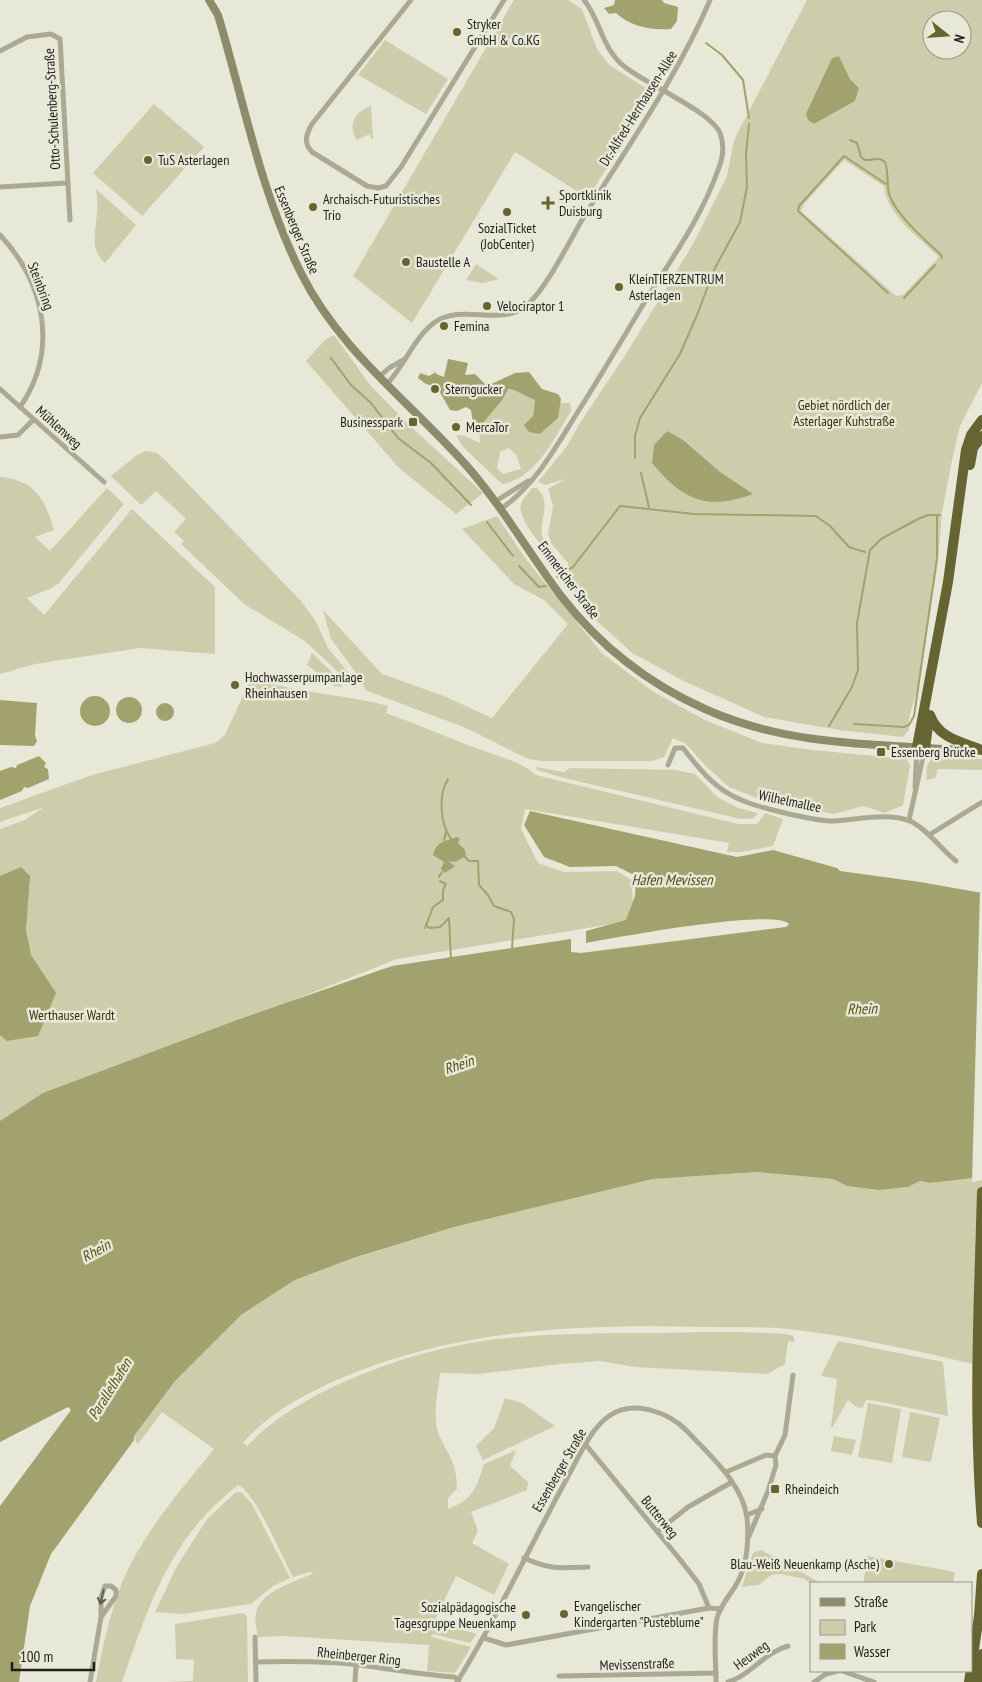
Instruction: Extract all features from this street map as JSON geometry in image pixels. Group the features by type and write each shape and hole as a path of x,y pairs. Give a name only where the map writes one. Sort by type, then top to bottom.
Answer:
{"highway":[{"path":"921,747 948,582 966,450 971,435 982,420"},
{"path":"921,747 929,714 971,459 974,448 982,436"},
{"path":"929,714 935,726 946,736 982,751"},
{"path":"982,1192 976,1390 976,1436 982,1522"},
{"path":"972,1662 979,1616 982,1574"},
{"path":"978,1682 982,1654"}],"main road":[{"name":"Essenberger Straße","path":"209,0 218,15 266,191 277,223 312,295 386,385 434,431"},
{"name":"Emmericher Straße","path":"434,431 499,505 561,596 584,623 628,663 666,689 720,716 768,732 808,739 982,751"}],"street":[{"path":"411,0 312,124 307,133 307,146 320,157 367,186 380,188 386,186 396,174 504,0"},
{"path":"499,505 520,495 549,458 693,222 718,171 723,147 716,127 625,67 612,56 584,0"},
{"name":"Dr.-Alfred-Herrhausen-Allee","path":"386,385 396,375 414,344 435,322 447,317 471,314 504,316 519,311 528,303 551,271 662,91 696,34 710,0"},
{"name":"Otto-Schulenberg-Straße","path":"0,51 26,37 52,34 60,39 70,220"},
{"name":"Otto-Schulenberg-Straße","path":"0,187 67,183"},
{"name":"Steinbring","path":"0,235 16,255 31,284 38,302 44,336 44,349 34,382 20,406"},
{"name":"Dr.-Alfred-Herrhausen-Allee","path":"379,377 388,368 405,358"},
{"name":"Mühlenweg","path":"0,389 104,482"},
{"path":"0,437 18,435 33,420"},
{"path":"499,505 531,479"},
{"name":"Wilhelmallee","path":"668,765 672,752 680,747 713,784 732,798 764,808 832,821 892,818 909,820"},
{"path":"921,747 915,793 909,820 956,861"},
{"path":"928,835 982,802"},
{"path":"716,1682 717,1618 737,1583 748,1537 762,1509 776,1465 775,1456 785,1435 793,1375"},
{"name":"Essenberger Straße","path":"458,1681 484,1638 524,1558 586,1445 599,1426 608,1417 629,1409 650,1410 664,1414 683,1427 726,1472 747,1515"},
{"name":"Butterweg","path":"586,1445 658,1531 699,1584 709,1608"},
{"path":"726,1472 766,1455 775,1456"},
{"path":"658,1531 688,1507 732,1482"},
{"path":"748,1537 747,1515 762,1509"},
{"path":"524,1558 545,1568 560,1570 588,1568"},
{"path":"90,1682 101,1617 100,1606 103,1589 108,1585 116,1590 116,1596 101,1617"},
{"path":"484,1638 506,1645 709,1608 721,1609"},
{"path":"254,1637 256,1682"},
{"name":"Heuweg","path":"728,1682 736,1679 778,1649 788,1646"},
{"name":"Rheinberger Ring","path":"256,1662 289,1661 356,1665 418,1674 454,1676 458,1681"},
{"path":"356,1665 356,1682"},
{"path":"814,1682 826,1674 834,1672"},
{"path":"845,1672 874,1682"},
{"name":"Mevissenstraße","path":"559,1676 716,1673"}],"green space":[{"path":"514,0 568,0 582,9 597,49 609,65 649,90 648,102 588,198 515,152 412,323 353,276"},
{"name":"Gebiet nördlich der Asterlager Kuhstraße","path":"807,0 982,0 982,383 960,426 952,460 942,513 938,562 919,683 910,712 909,730 903,737 839,730 764,717 684,681 632,653 582,607 572,585 568,563 551,543 548,534 553,506 548,489 565,479 545,485 538,482 567,446 626,354 693,244 727,176 734,140","holes":["839,56 850,79 859,88 855,101 814,124 825,74 832,58","844,160 884,186 886,197 897,216 939,257 903,295 896,296 801,211 804,204"]},
{"path":"385,40 448,79 426,114 358,75"},
{"name":"TuS Asterlagen","path":"154,104 204,147 142,216 93,173"},
{"path":"371,106 373,139 371,139 370,134 357,140 353,129 354,119 361,111"},
{"path":"96,189 136,225 105,263 100,258 95,246"},
{"path":"476,264 499,279 483,283 466,280"},
{"path":"334,335 370,385 407,423 483,493 456,514 399,468 306,361 325,340"},
{"path":"508,389 535,399 533,416 540,434 558,418 560,403 570,403 571,411 551,445 534,466 514,481 502,484 462,446 456,435 465,436 480,443 479,428 503,399","holes":["509,448 516,455 521,469 503,474 497,468 500,452"]},
{"path":"146,451 157,453 165,460 300,600 315,620 328,648 350,675 355,688 305,641 244,604 181,544 184,541 174,532 186,519 156,491 141,505 111,476 137,455"},
{"path":"0,477 22,482 30,487 42,500 54,530 35,537 50,551 107,488 124,504 59,583 52,588 27,598 44,615 132,509 215,587 215,654 140,648 35,664 0,674"},
{"path":"532,488 536,488 544,499 543,539 558,562 534,535 523,518 521,504"},
{"path":"497,516 525,558 602,653 652,691 705,720 762,743 907,759 910,766 903,805 885,813 863,806 834,814 757,798 729,787 686,744 673,738 664,757 652,761 542,761 528,759 466,728 365,690 362,681 331,639 323,610 382,674 444,696 492,718 568,624 544,600 514,584 462,529"},
{"path":"312,653 337,677 342,687 334,686 307,665"},
{"name":"Werthauser Wardt","path":"249,676 300,690 353,698 388,706 386,713 511,760 524,766 536,775 738,824 757,824 765,813 783,819 773,846 742,852 727,852 729,843 525,809 521,829 538,863 564,872 617,871 632,880 633,907 631,918 624,922 397,959 195,1039 0,1133 0,829 25,820 44,807 0,822 0,808 92,775 215,743 225,735 248,685"},
{"path":"933,757 982,759 982,770 938,769 935,778 926,780 927,765"},
{"path":"536,767 564,772 570,768 676,770 695,774 717,797 738,808 758,813 754,818 741,819 564,778 537,770"},
{"path":"757,1172 833,1179 847,1186 878,1190 908,1187 920,1181 930,1183 982,1177 982,1366 913,1350 796,1330 660,1326 566,1329 474,1339 384,1362 339,1379 300,1398 263,1423 243,1443 247,1446 271,1424 301,1404 333,1387 404,1359 475,1342 566,1334 756,1332 787,1334 793,1336 795,1342 788,1341 785,1364 767,1374 635,1367 600,1361 479,1374 440,1373 436,1404 437,1428 454,1466 457,1480 457,1489 448,1498 448,1509 469,1497 473,1492 484,1464 516,1450 510,1466 528,1482 527,1490 471,1512 478,1531 472,1543 509,1564 494,1595 456,1576 434,1622 477,1634 470,1643 432,1634 431,1637 471,1647 455,1673 427,1671 429,1645 283,1636 258,1637 255,1616 259,1605 265,1598 280,1588 314,1573 310,1572 293,1577 260,1512 245,1490 238,1485 214,1506 178,1550 153,1599 122,1682 96,1682 103,1645 113,1609 130,1566 163,1514 214,1449 162,1412 139,1443 137,1444 134,1436 194,1359 241,1315 295,1280 353,1258 454,1227 653,1179"},
{"path":"838,1341 943,1362 948,1416 866,1400 862,1408 857,1407 848,1400 832,1428 837,1379 821,1376"},
{"path":"505,1398 522,1403 555,1426 483,1460 476,1446 494,1428"},
{"path":"868,1403 901,1409 892,1463 858,1457"},
{"path":"910,1412 940,1418 931,1462 902,1457"},
{"path":"834,1436 856,1440 852,1455 831,1451"},
{"path":"236,1492 241,1492 252,1504 290,1578 273,1586 251,1604 182,1614 155,1612 177,1566 207,1519"},
{"path":"761,1550 819,1582 810,1583 805,1579 781,1574 771,1575 759,1585 742,1587 753,1553"},
{"name":"Blau-Weiß Neuenkamp (Asche)","path":"868,1556 955,1572 953,1582 863,1582"},
{"path":"243,1613 247,1617 248,1682 167,1682 193,1681 194,1660 176,1659 175,1624"}],"water":[{"path":"615,0 662,0 664,3 678,7 677,21 671,29 641,27 628,22 616,13 609,14 604,8 614,5"},
{"path":"839,56 850,79 859,88 855,101 814,124 808,120 806,114 832,58"},
{"path":"448,359 468,363 465,375 475,374 487,386 515,373 529,372 542,389 558,394 561,399 558,418 540,434 529,432 524,425 533,416 535,400 508,389 503,399 479,428 473,423 471,410 466,407 457,411 450,410 437,387 426,384 418,378 420,373 429,376 436,372 436,374 444,377"},
{"path":"667,431 683,440 720,472 753,494 722,502 709,501 696,499 674,486 652,463 654,445"},
{"path":"95,696 101,697 109,705 109,717 101,725 95,726 89,725 81,717 80,711 81,705 89,697"},
{"path":"129,697 138,701 142,710 138,719 129,723 120,719 116,710 120,701"},
{"path":"0,700 37,703 35,735 37,741 34,746 0,745"},
{"path":"161,703 169,703 174,708 172,719 161,721 156,716 156,708"},
{"path":"39,756 46,763 44,767 48,769 49,779 28,788 24,787 22,791 0,800 0,771 11,767 16,768 17,765"},
{"path":"530,811 737,857 773,850 837,868 840,871 982,893 982,1177 930,1183 920,1181 908,1187 878,1190 847,1186 833,1179 757,1172 653,1179 454,1227 353,1258 295,1280 241,1315 175,1381 134,1436 134,1440 51,1554 30,1606 19,1682 0,1682 0,1506 71,1410 68,1407 0,1442 0,1121 43,1093 237,1020 392,966 571,939 571,952 581,953 786,927 789,924 777,920 726,922 586,943 586,931 626,920 635,896 636,876 616,866 570,867 544,857 524,825"},
{"path":"457,837 460,839 458,843 465,850 466,856 455,862 448,861 455,866 445,873 441,869 444,862 433,855 434,851 442,843"},
{"path":"21,867 30,876 26,930 31,955 56,993 38,1036 7,1041 0,1035 0,876"}],"pier":[{"path":"980,890 982,891 982,1180 972,1182"}],"waterway":[{"path":"706,43 722,55 743,80 749,118"},
{"path":"635,458 635,436 640,418 680,354 715,268 740,222 747,187 746,154 749,124"},
{"path":"850,140 857,143 861,157 865,160 880,159 884,161 887,168 889,195 895,206 906,221 942,258"},
{"path":"886,184 844,156 799,206 798,211 888,293"},
{"path":"904,298 935,265"},
{"path":"331,358 351,385 371,403 398,438 431,463 471,505"},
{"path":"641,473 649,507"},
{"path":"569,569 573,567 620,506 694,514 816,516 830,526 849,547 865,552"},
{"path":"829,726 852,687 858,670 857,623 870,550 881,539 918,519 928,515 940,515"},
{"path":"854,724 904,727 909,725 914,716 937,558 937,516"},
{"path":"487,522 513,556"},
{"path":"519,566 539,587 546,586"},
{"path":"448,779 443,793 442,809 444,826 451,839"},
{"path":"444,840 446,832"},
{"path":"465,857 469,861 478,861 479,885 488,895 494,906 511,912 514,919 512,949"},
{"path":"439,877 442,872"},
{"path":"425,928 433,907 443,900 443,890 446,884 440,881"},
{"path":"426,924 429,928 440,927 449,918 451,959"}],"place":[{"name":"Stryker GmbH & Co.KG","path":"457,32"},
{"name":"TuS Asterlagen","path":"148,160"},
{"name":"Sportklinik Duisburg","path":"548,203"},
{"name":"Archaisch-Futuristisches Trio","path":"313,207"},
{"name":"SozialTicket (JobCenter)","path":"507,212"},
{"name":"Baustelle A","path":"406,262"},
{"name":"KleinTIERZENTRUM Asterlagen","path":"619,287"},
{"name":"Velociraptor 1","path":"487,306"},
{"name":"Femina","path":"444,326"},
{"name":"Sterngucker","path":"435,389"},
{"name":"Businesspark","path":"413,422"},
{"name":"MercaTor","path":"456,427"},
{"name":"Hochwasserpumpanlage Rheinhausen","path":"235,685"},
{"name":"Essenberg Brücke","path":"881,752"},
{"name":"Rheindeich","path":"775,1489"},
{"name":"Blau-Weiß Neuenkamp (Asche)","path":"889,1564"},
{"name":"Evangelischer Kindergarten \"Pusteblume\"","path":"564,1614"},
{"name":"Sozialpädagogische Tagesgruppe Neuenkamp","path":"526,1615"}],"water label":[{"name":"Hafen Mevissen","path":"672,880"},
{"name":"Rhein","path":"862,1009"},
{"name":"Rhein","path":"459,1065"},
{"name":"Rhein","path":"96,1251"},
{"name":"Parallelhafen","path":"110,1389"}]}
